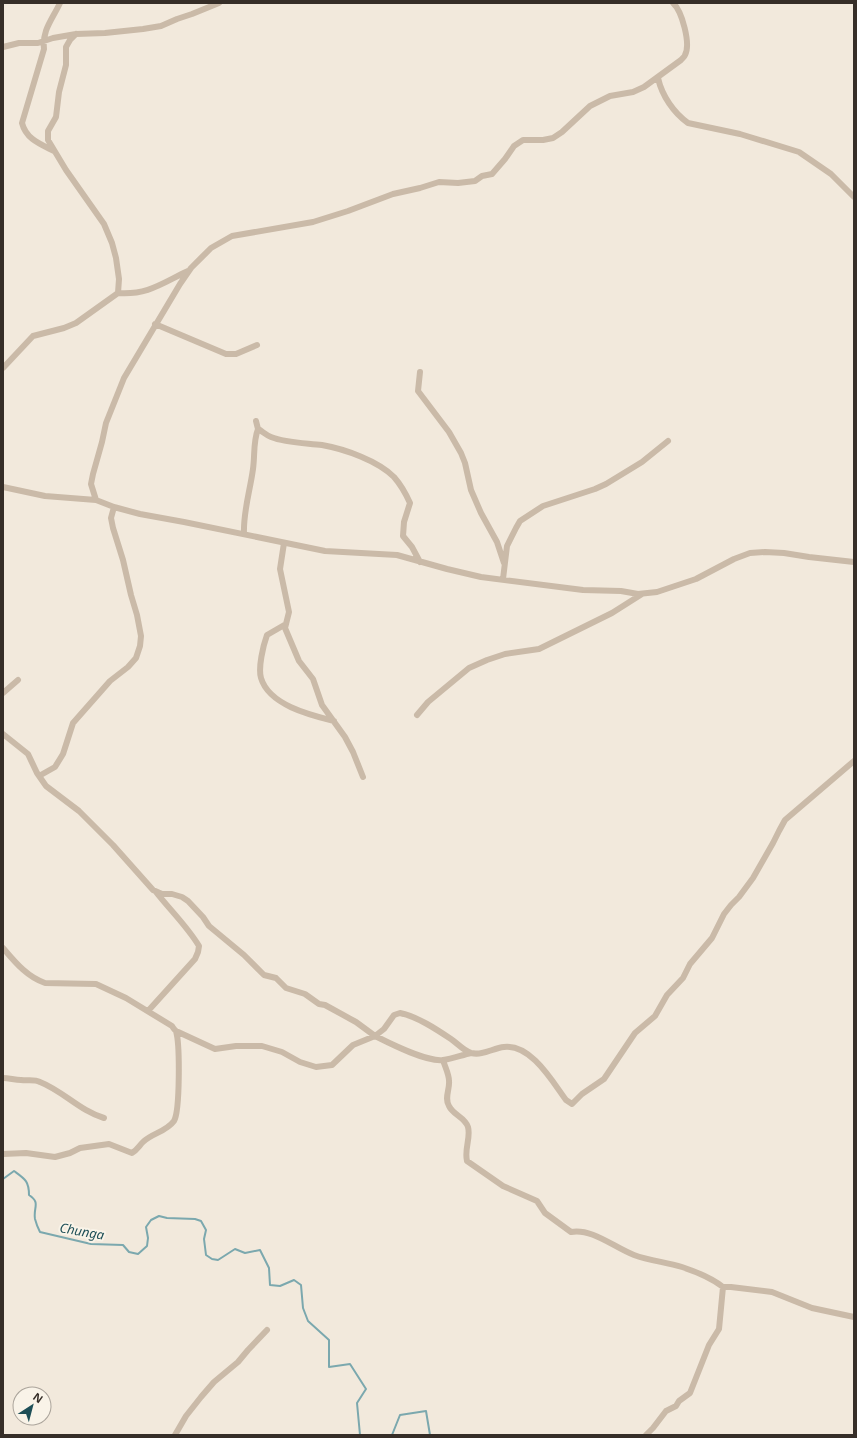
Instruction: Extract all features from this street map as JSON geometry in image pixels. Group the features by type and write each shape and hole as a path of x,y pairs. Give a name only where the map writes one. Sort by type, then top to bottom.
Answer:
{"street":[{"path":"54,151 31,139 24,130 22,123 44,49 43,42 46,28 60,3"},
{"path":"3,47 19,43 43,42 53,38 76,34 105,33 161,26 219,3"},
{"path":"96,500 91,484 106,423 124,378 155,324 189,270 210,248 232,236 313,222 393,194 439,182 458,183 474,181 482,176 492,174 514,146 522,140 543,140 554,138 590,106 598,101 610,96 633,92 644,87 681,60 685,55 687,48 685,32 680,14 673,3"},
{"path":"76,34 66,47 66,65 59,92 56,117 48,131 48,140 93,210 104,224 112,243 118,272 118,293"},
{"path":"658,78 660,89 681,118 688,124 740,134 799,152 832,174 854,197"},
{"path":"3,368 33,336 64,328 76,323 118,293 132,294 143,292 189,270"},
{"path":"155,324 226,354 236,354 257,344"},
{"path":"420,372 418,391 449,432 460,453 465,463 471,490 481,513 497,542 504,563"},
{"path":"244,534 243,521 253,468 254,439 258,429 256,421"},
{"path":"258,429 271,437 278,439 342,450 376,463 394,477 410,503 404,522 402,536 412,547 420,562"},
{"path":"503,579 507,546 520,521 543,506 606,484 642,462 668,441"},
{"path":"4,488 45,496 96,500 114,507 140,514 325,551 397,554 420,562 481,577 560,587 643,594 664,590 696,578 734,559 750,553 784,553 854,562"},
{"path":"39,776 55,767 63,754 73,723 110,681 128,667 136,658 140,646 141,636 137,615 131,595 124,560 111,518 114,507"},
{"path":"284,543 280,569 288,612 285,628 299,661 313,679 322,705 345,736 363,777"},
{"path":"417,715 428,702 468,668 505,654 539,649 612,614 643,594"},
{"path":"286,624 266,636 262,654 261,678 268,691 283,704 334,721"},
{"path":"3,693 18,680"},
{"path":"3,734 28,754 46,786 98,829 184,924 199,946 195,959 148,1011"},
{"path":"155,891 162,894 172,894 182,897 188,901 209,926 244,955 264,975 276,978 286,988 305,994 319,1004 326,1005 356,1022 375,1036 419,1055 443,1060 471,1053 486,1053 505,1047 511,1047 527,1053 534,1058 566,1100 572,1104 582,1094 604,1079 635,1033 655,1016 667,995 683,978 690,964 712,938 724,914 753,878 774,844 785,820 854,762"},
{"path":"3,948 25,971 37,980 45,983 96,984 126,998 172,1026 176,1031 215,1049 257,1045 278,1050 292,1056 300,1062 316,1067 332,1065 353,1045 375,1036 384,1029 394,1015 400,1013 417,1019 471,1053"},
{"path":"3,1154 26,1153 55,1157 70,1153 80,1148 109,1144 132,1153 143,1142 169,1126 174,1120 177,1112 178,1049 176,1031"},
{"path":"443,1060 449,1080 447,1101 449,1107 466,1122 468,1127 467,1161 503,1186 537,1201 545,1213 571,1232 576,1231 592,1235 610,1242 633,1255 683,1267 716,1281 723,1287 772,1292 812,1308 854,1317"},
{"path":"3,1078 40,1082 56,1090 85,1110 96,1116 104,1118"},
{"path":"646,1435 666,1410 676,1406 679,1401 690,1393 709,1345 719,1329 723,1287"},
{"path":"175,1435 186,1416 214,1382 238,1362 268,1330"}],"waterway":[{"name":"Chunga","path":"3,1179 14,1171 26,1181 29,1195 35,1200 36,1203 35,1219 40,1232 91,1244 123,1245 129,1252 138,1254 147,1246 148,1238 146,1227 151,1220 159,1216 167,1218 195,1219 201,1221 206,1230 204,1239 206,1255 212,1259 218,1260 235,1249 245,1253 260,1250 269,1268 270,1285 280,1286 294,1280 301,1285 303,1308 308,1321 329,1340 329,1367 350,1364 366,1389 357,1403 360,1435 362,1435"},
{"name":"Chunga","path":"392,1435 400,1415 426,1411 430,1435"}]}
